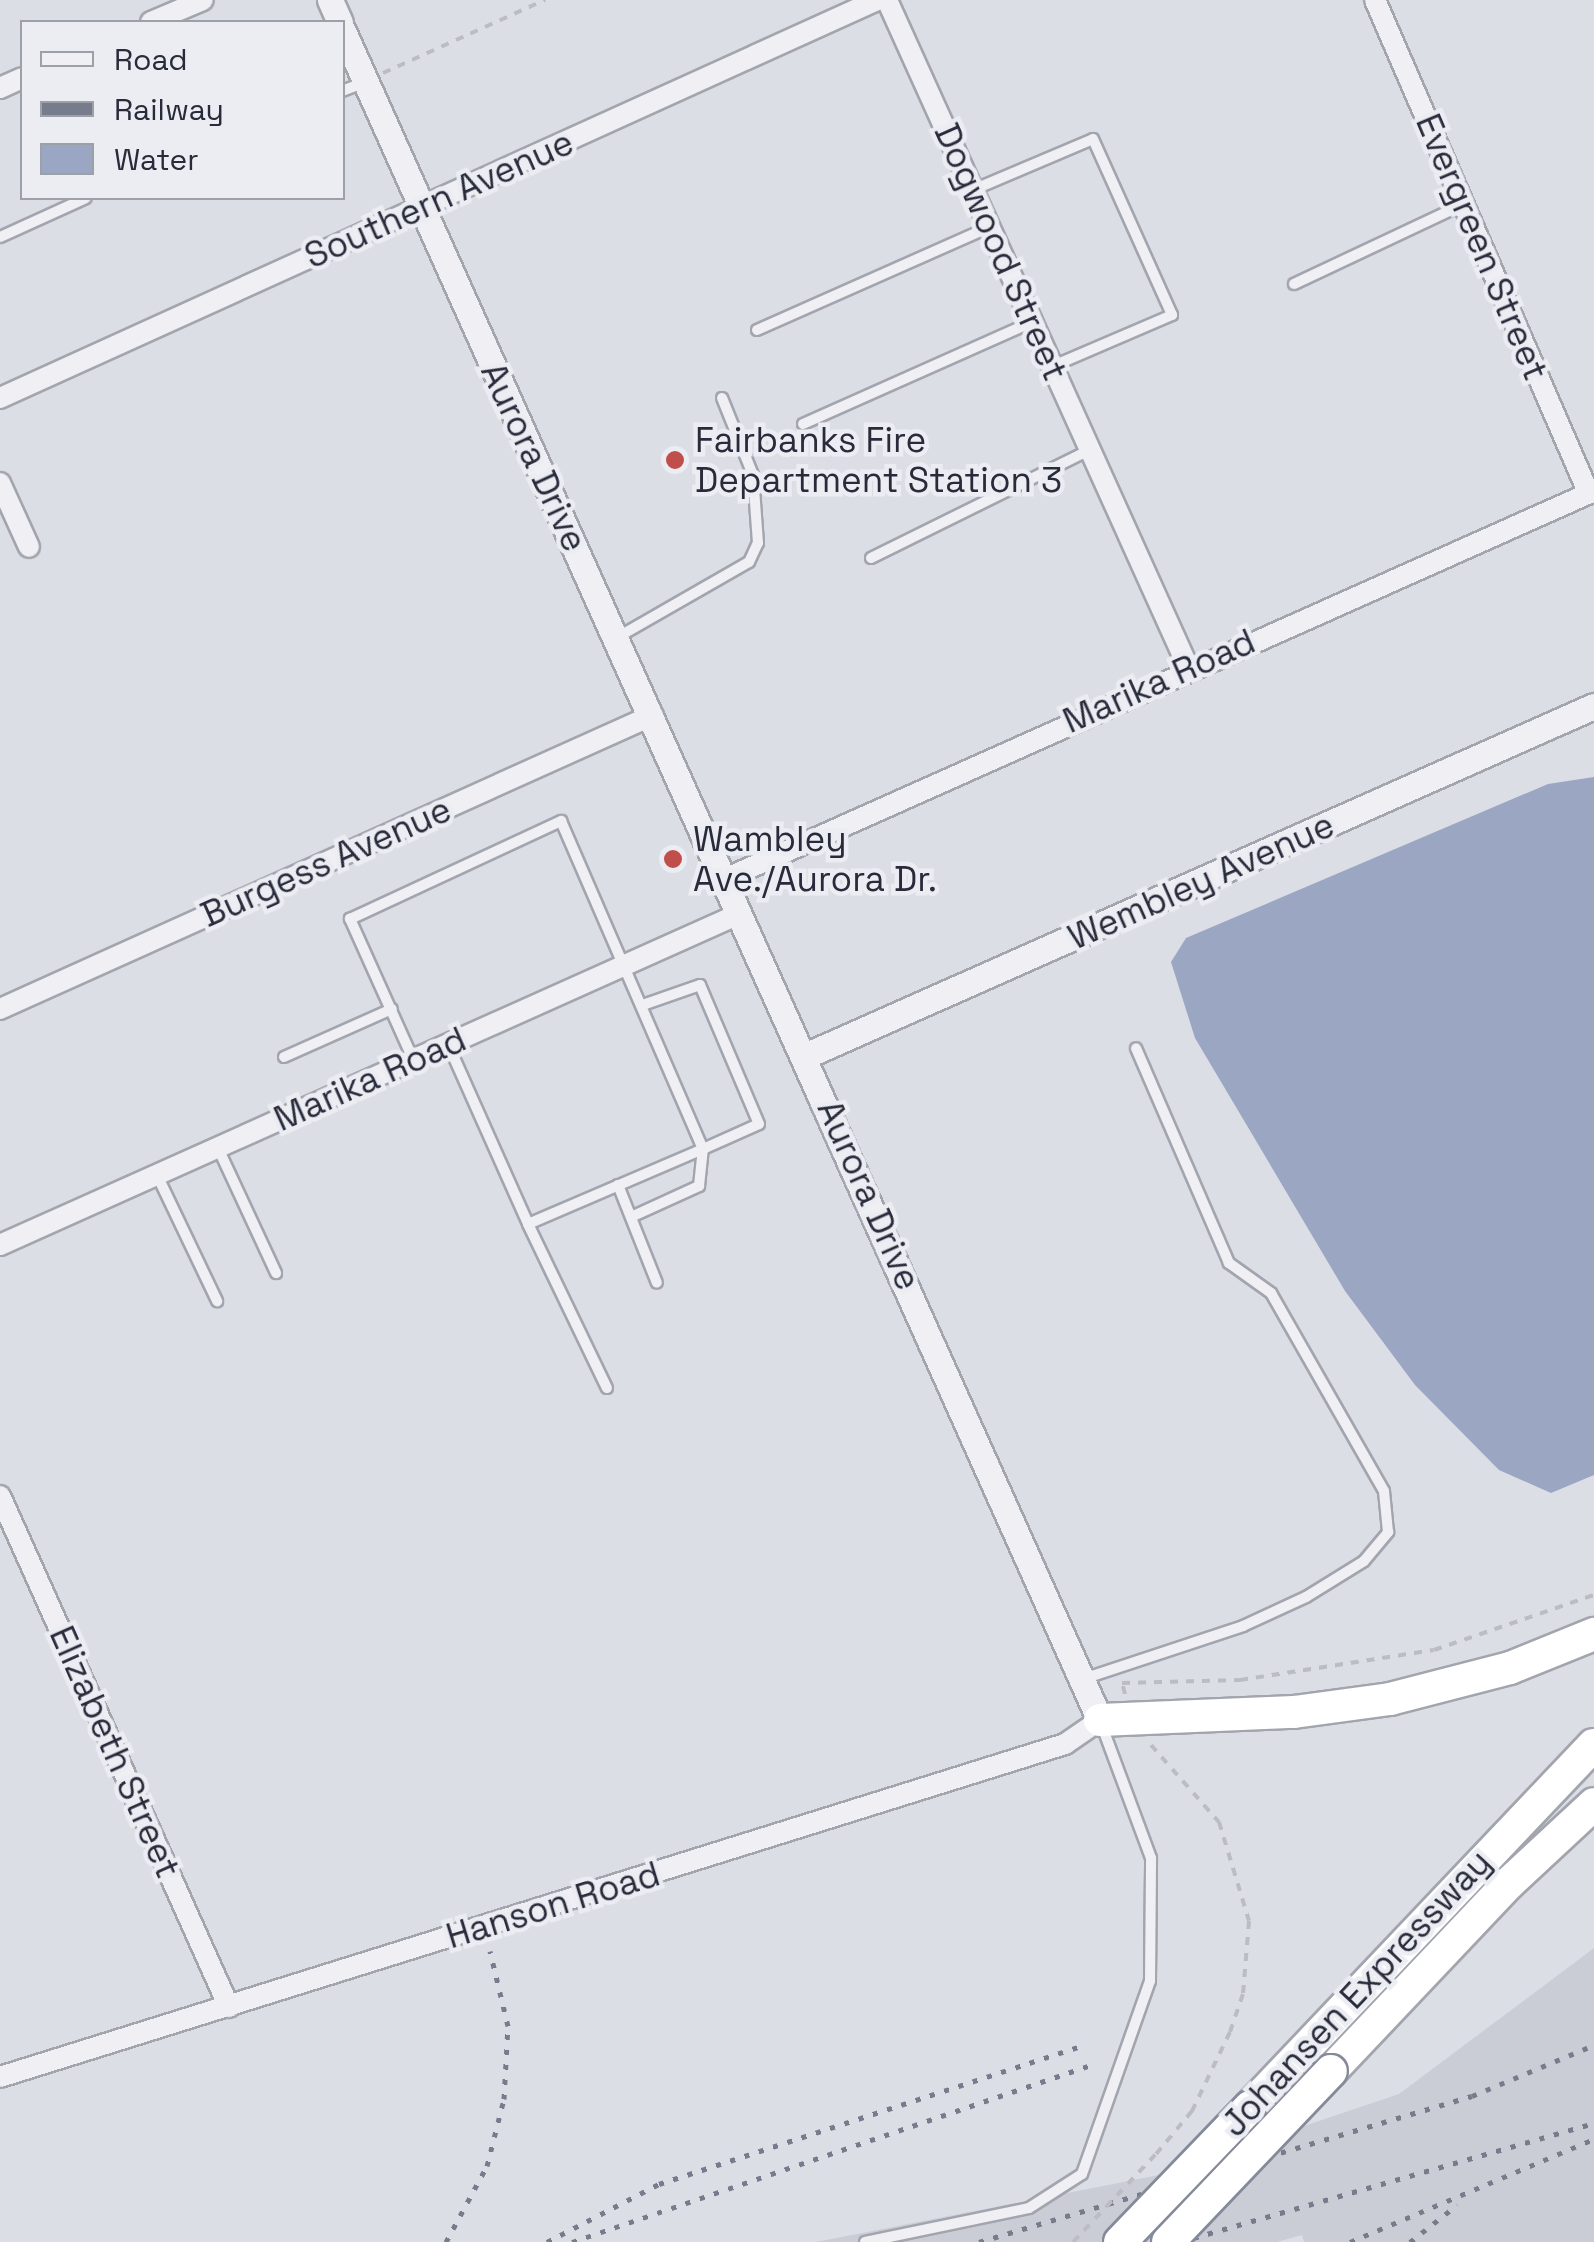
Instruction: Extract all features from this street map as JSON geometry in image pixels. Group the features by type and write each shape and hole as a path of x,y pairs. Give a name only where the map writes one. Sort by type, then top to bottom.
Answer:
{"highway":[{"path":"1100,1720 1294,1712 1390,1698 1510,1668 1594,1634"},
{"name":"Johansen Expressway","path":"1120,2242 1594,1745"},
{"name":"Johansen Expressway","path":"1168,2242 1508,1884 1594,1804"}],"street":[{"path":"156,20 203,0"},
{"name":"Southern Avenue","path":"0,398 877,0"},
{"name":"Dogwood Street","path":"887,0 1188,668"},
{"name":"Evergreen Street","path":"1375,0 1592,492"},
{"name":"Aurora Drive","path":"345,44 354,86 420,208 653,715 1100,1720"},
{"path":"0,483 29,547"},
{"name":"Marika Road","path":"727,878 1188,668 1592,492"},
{"name":"Wembley Avenue","path":"807,1056 1594,706"},
{"name":"Burgess Avenue","path":"0,1009 653,715"},
{"name":"Marika Road","path":"0,1245 740,914"},
{"name":"Elizabeth Street","path":"0,1496 229,2008"},
{"name":"Hanson Road","path":"0,2078 1065,1744 1100,1720"}],"lane":[{"path":"973,190 1092,139 1172,314 1052,367"},
{"path":"0,237 82,200"},
{"path":"1294,284 1464,204"},
{"path":"757,330 990,227"},
{"path":"803,424 1032,322"},
{"path":"617,637 749,562 758,542 753,475 722,398"},
{"path":"871,558 1090,450"},
{"path":"414,1060 350,919 560,821 626,964 703,1148 699,1186 630,1217"},
{"path":"528,1224 759,1124 700,985 643,1005"},
{"path":"284,1057 392,1009"},
{"path":"448,1044 607,1388"},
{"path":"1082,1680 1242,1626 1306,1597 1364,1561 1388,1532 1384,1491 1271,1293 1229,1263 1136,1048"},
{"path":"218,1148 276,1273"},
{"path":"157,1175 217,1301"},
{"path":"618,1185 657,1284"},
{"name":"Aurora Drive","path":"865,2242 1028,2208 1082,2174 1150,1981 1152,1858 1100,1720"}],"path":[{"path":"354,86 545,0"},
{"path":"1122,1683 1346,1668 1508,1628 1594,1595"},
{"path":"1073,2242 1192,2111 1230,2032 1243,1994 1250,1921 1219,1822 1142,1736"}],"shaded area":[{"path":"1594,1948 1594,2242 1304,2242 1302,2235 1277,2242 816,2242 1159,2175 1399,2094"}],"water":[{"path":"1594,777 1594,1475 1551,1493 1499,1470 1415,1385 1345,1291 1195,1038 1171,962 1186,938 1548,784"}],"railway":[{"path":"446,2242 487,2166 504,2099 508,2026 490,1951"},
{"path":"547,2242 659,2184 1084,2045"},
{"path":"979,2242 1472,2096 1594,2045"},
{"path":"572,2242 1091,2065"},
{"path":"1179,2242 1594,2123"},
{"path":"1350,2242 1594,2139"},
{"path":"1410,2242 1457,2205"}],"place":[{"name":"Fairbanks Fire Department Station 3","path":"675,460"},
{"name":"Wambley Ave./Aurora Dr.","path":"673,859"}]}
